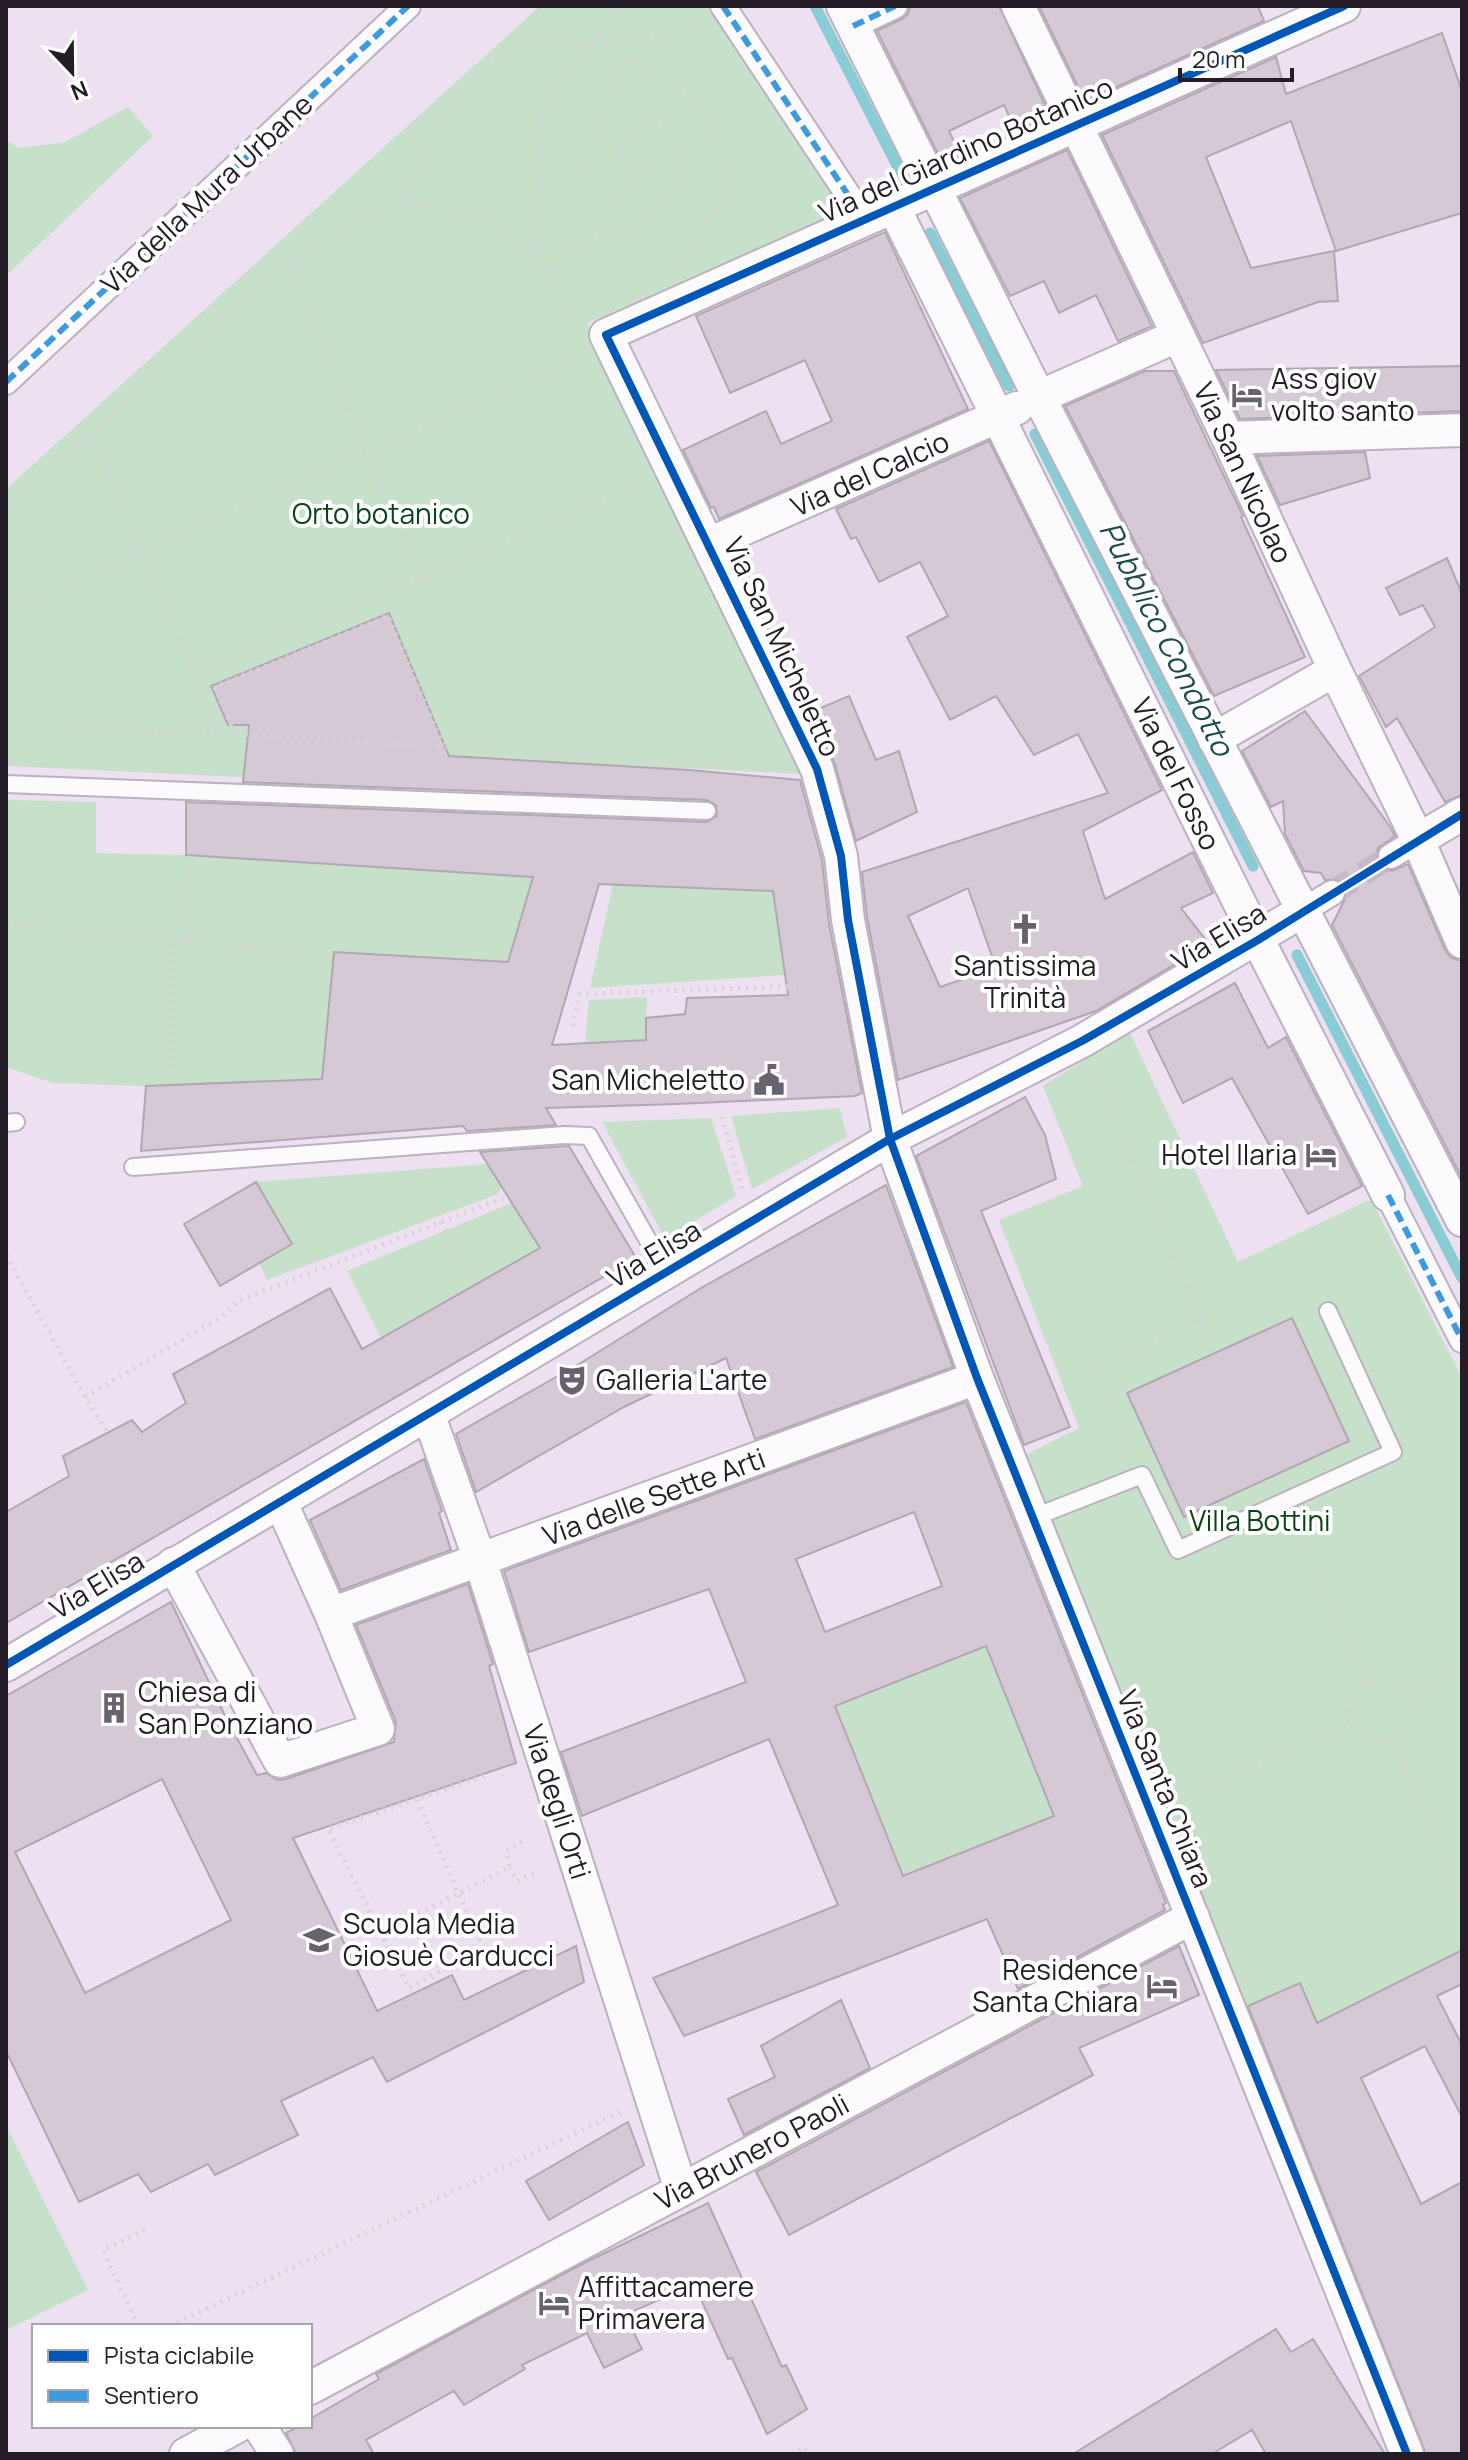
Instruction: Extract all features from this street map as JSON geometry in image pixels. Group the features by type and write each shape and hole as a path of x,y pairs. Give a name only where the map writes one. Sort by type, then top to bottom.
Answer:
{"street":[{"name":"Via della Mura Urbane","path":"6,382 408,6"},
{"path":"723,6 864,219"},
{"path":"848,16 895,6"},
{"name":"Via San Nicolao","path":"1018,6 1228,438 1335,670 1405,848 1462,942"},
{"name":"Via del Giardino Botanico","path":"599,344 1076,123 1275,20 1344,6"},
{"name":"Via del Fosso","path":"848,16 914,196 1020,407 1258,940 1462,1340"},
{"name":"Via del Fosso","path":"914,196 1020,407 1214,739 1462,1220"},
{"name":"Via del Calcio","path":"709,544 1177,336"},
{"name":"Via San Micheletto","path":"599,344 709,544 817,769 841,856 848,920 890,1139"},
{"path":"1228,438 1462,430"},
{"name":"Via del Fosso","path":"1214,739 1335,670"},
{"path":"1405,848 1462,814"},
{"name":"Via Elisa","path":"6,1665 890,1139 1082,1041 1258,940 1332,893"},
{"name":"Via Santa Chiara","path":"890,1139 1032,1518 1407,2454"},
{"name":"Via delle Sette Arti","path":"331,1614 977,1378"},
{"name":"Via degli Orti","path":"429,1416 480,1560 681,2190"},
{"path":"173,1564 280,1761 378,1729 281,1503"},
{"name":"Via Brunero Paoli","path":"312,2387 1193,1917"},
{"path":"186,2454 234,2428"},
{"path":"260,2428 277,2454"}],"lane":[{"path":"6,784 707,811"},
{"path":"133,1167 564,1135 589,1136 666,1272"},
{"path":"1032,1518 1142,1475 1178,1550 1393,1452 1328,1311"}],"path":[{"path":"542,262 539,156 542,115 559,78 593,45 619,6"},
{"path":"406,202 435,129 485,64 522,44 606,45 625,34 643,31 659,43 699,19"},
{"path":"606,45 626,62 645,65 699,102 718,141 725,193 697,240 667,269"},
{"path":"551,276 574,247 608,232 639,225 665,206 675,182 680,162 677,142 666,126 653,120 638,128 619,156 641,168 634,188 618,196 605,197 589,181 589,158 597,123 607,96 626,62"},
{"path":"6,509 290,260 348,226 406,202 469,211 501,229 542,262 576,336 591,330 599,344 6,613"},
{"path":"290,260 365,451 422,578"},
{"path":"568,318 582,311"},
{"path":"91,432 219,732"},
{"path":"194,673 654,480"},
{"path":"235,733 215,687 388,616 443,745"},
{"path":"6,736 219,732 780,769"},
{"path":"186,941 193,860"},
{"path":"6,923 318,954"},
{"path":"170,1074 173,940"},
{"path":"573,1026 579,994 860,983"},
{"path":"1082,1041 1214,1353"},
{"path":"722,1117 752,1220"},
{"path":"85,1397 223,1316 238,1301 503,1198"},
{"path":"441,1222 475,1285"},
{"path":"6,1255 108,1433"},
{"path":"1142,1475 1096,1366 1200,1319"},
{"path":"1286,1501 1366,1682"},
{"path":"1405,1695 1462,1668"},
{"path":"1366,1682 1390,1682 1405,1695 1410,1709 1409,1721 1392,1740 1368,1742 1357,1735 1349,1723 1346,1710 1350,1699 1356,1688 1366,1682"},
{"path":"1172,1802 1349,1723"},
{"path":"1392,1740 1462,1900"},
{"path":"483,1948 409,1988 328,1829 484,1776"},
{"path":"417,1800 483,1948 497,1971 559,1942"},
{"path":"525,1840 506,1851 510,1867 517,1881 537,1872"},
{"path":"383,1932 510,1867"},
{"path":"174,2324 652,2097"},
{"path":"137,2324 103,2250 149,2228"},
{"path":"792,2454 804,2447 809,2454"}],"green space":[{"name":"Orto botanico","path":"540,6 723,6 761,63 843,211 587,323 810,769 804,774 680,768 664,797 6,766 6,489"},
{"path":"128,107 153,136 6,276 6,140 19,148 65,142"},
{"path":"6,800 96,802 96,853 186,855 533,877 508,962 334,952 325,1046 326,1078 146,1086 53,1083 6,1067"},
{"path":"613,884 773,891 785,975 590,988"},
{"path":"647,997 646,1040 585,1043 589,1000"},
{"name":"Villa Bottini","path":"1129,1031 1238,1262 1371,1199 1462,1378 1462,1950 1318,2025 1300,1983 1241,2009 1017,1459 1079,1428 999,1220 1083,1186 1043,1086"},
{"path":"840,1108 847,1137 752,1189 731,1116"},
{"path":"711,1118 736,1196 665,1239 602,1122"},
{"path":"487,1164 502,1188 498,1194 267,1280 259,1263 292,1243 256,1182"},
{"path":"512,1203 540,1248 381,1338 347,1271"},
{"path":"986,1646 1054,1816 903,1876 835,1706"},
{"path":"6,2125 88,2290 6,2330"}],"building":[{"path":"910,6 999,6 1050,116 1016,132 1004,105 949,131 961,156 943,164 877,31 902,19 908,14"},
{"path":"1039,6 1258,6 1264,21 1085,101"},
{"path":"1442,33 1462,91 1462,213 1336,251 1291,121 1206,157 1251,268 1334,251 1338,301 1318,302 1203,343 1102,135 1276,57 1286,94"},
{"path":"1067,150 1152,326 1118,341 1096,295 1059,313 1044,281 1010,296 960,198"},
{"path":"885,232 968,409 719,519 683,450 766,411 781,444 832,421 805,360 730,393 696,316"},
{"path":"1462,366 1462,411 1240,419 1216,370"},
{"path":"1145,371 1174,371 1305,657 1214,696 1065,406"},
{"path":"989,441 1162,790 1083,831 1105,899 1193,852 1213,893 1181,908 1209,944 1096,1011 898,1080 867,917 862,872 1108,793 1078,734 1034,755 996,696 950,720 907,637 948,616 920,562 879,582 856,537 851,539 836,509","holes":["968,888 996,968 940,987 908,916"]},
{"path":"1365,452 1370,478 1280,505 1257,456"},
{"path":"1447,558 1462,594 1462,795 1445,802 1397,718 1386,727 1359,676 1435,627 1423,605 1400,615 1386,588"},
{"path":"389,613 449,756 689,770 800,780 822,860 829,924 862,1093 855,1096 546,1108 556,1125 467,1131 463,1126 141,1151 146,1086 322,1079 334,952 508,962 533,877 186,855 186,802 707,822 717,816 716,805 707,800 243,782 249,725 228,725 211,686","holes":["599,884 773,891 788,995 687,998 685,1014 646,1018 646,1040 552,1045"]},
{"path":"849,696 876,760 899,751 917,812 856,841 835,764 811,712"},
{"path":"1305,711 1395,836 1378,848 1376,855 1379,864 1392,871 1408,864 1445,950 1451,958 1462,961 1462,1178 1332,925 1345,899 1345,886 1338,880 1325,880 1321,873 1304,871 1285,834 1283,801 1271,807 1242,751"},
{"path":"1235,983 1268,1048 1286,1037 1362,1186 1308,1214 1232,1078 1183,1103 1148,1031"},
{"path":"1025,1097 1045,1135 1056,1179 981,1211 1070,1427 1024,1445 916,1156"},
{"path":"569,1146 636,1258 6,1623 6,1512 69,1476 63,1456 132,1420 142,1432 186,1403 173,1374 330,1288 362,1349 540,1248 480,1152"},
{"path":"256,1182 292,1244 220,1286 184,1224"},
{"path":"886,1185 953,1367 755,1439 726,1358 624,1407 476,1492 456,1434 584,1361 701,1288"},
{"name":"Villa Bottini","path":"1292,1318 1349,1441 1184,1517 1127,1393"},
{"path":"966,1402 1166,1903 1163,1905 1165,1910 1018,1989 987,1919 684,2036 653,1978 838,1905 769,1739 582,1816 561,1752 746,1682 709,1589 529,1652 504,1571","holes":["914,1512 942,1586 825,1632 796,1559","986,1646 1054,1816 903,1876 835,1706"]},
{"path":"424,1459 442,1511 439,1513 451,1550 341,1590 310,1520"},
{"path":"468,1584 493,1664 489,1666 516,1763 293,1838 377,2011 452,1975 464,2000 576,1946 584,1982 387,2082 373,2057 281,2101 298,2135 215,2175 208,2164 151,2192 138,2174 79,2202 6,2051 6,1696 171,1602 257,1775 266,1773 277,1780 286,1779 394,1742 396,1722 356,1625","holes":["162,1779 231,1920 85,1993 15,1852"]},
{"path":"1179,1946 1199,1995 1079,2048 1093,2075 789,2235 756,2172"},
{"path":"1462,1950 1462,1984 1437,1996 1462,2045 1462,2117 1425,2046 1361,2078 1421,2204 1462,2182 1462,2454 1426,2454 1248,2006 1300,1983 1317,2023"},
{"path":"841,2000 870,2068 744,2135 728,2099 775,2077 761,2046"},
{"path":"628,2122 644,2165 549,2220 526,2181"},
{"path":"708,2203 782,2367 786,2365 807,2409 767,2434 694,2284 625,2315 642,2349 604,2368 587,2333 522,2365 525,2369 464,2405 454,2391 366,2440 374,2454 296,2454 286,2433 295,2428 312,2428 312,2418 379,2379 376,2374 584,2263"},
{"path":"1276,2329 1291,2352 1313,2339 1385,2454 1266,2454 1252,2430 1212,2454 1073,2454"}],"waterway":[{"name":"Pubblico Condotto","path":"815,6 903,177"},
{"name":"Pubblico Condotto","path":"930,233 1009,386"},
{"name":"Pubblico Condotto","path":"1035,434 1253,866"},
{"name":"Pubblico Condotto","path":"1297,955 1462,1278"}],"tunnel":[{"path":"1332,893 1391,856"}],"marked path":[{"path":"6,382 408,6"},
{"path":"723,6 864,219"},
{"path":"853,26 895,6"},
{"path":"1388,1195 1462,1340"}],"cycle path":[{"path":"1344,6 606,335 817,769 841,856 848,920 890,1139 977,1378 1407,2454"},
{"path":"6,1665 890,1139 1082,1041 1258,940 1462,814"}],"place":[{"name":"Ass giov volto santo","path":"1247,395"},
{"name":"Santissima Trinità","path":"1025,929"},
{"name":"San Micheletto","path":"769,1080"},
{"name":"Hotel Ilaria","path":"1321,1155"},
{"name":"Galleria L'arte","path":"572,1380"},
{"name":"Chiesa di San Ponziano","path":"114,1708"},
{"name":"Scuola Media Giosuè Carducci","path":"319,1940"},
{"name":"Residence Santa Chiara","path":"1162,1986"},
{"name":"Affittacamere Primavera","path":"554,2303"}]}
